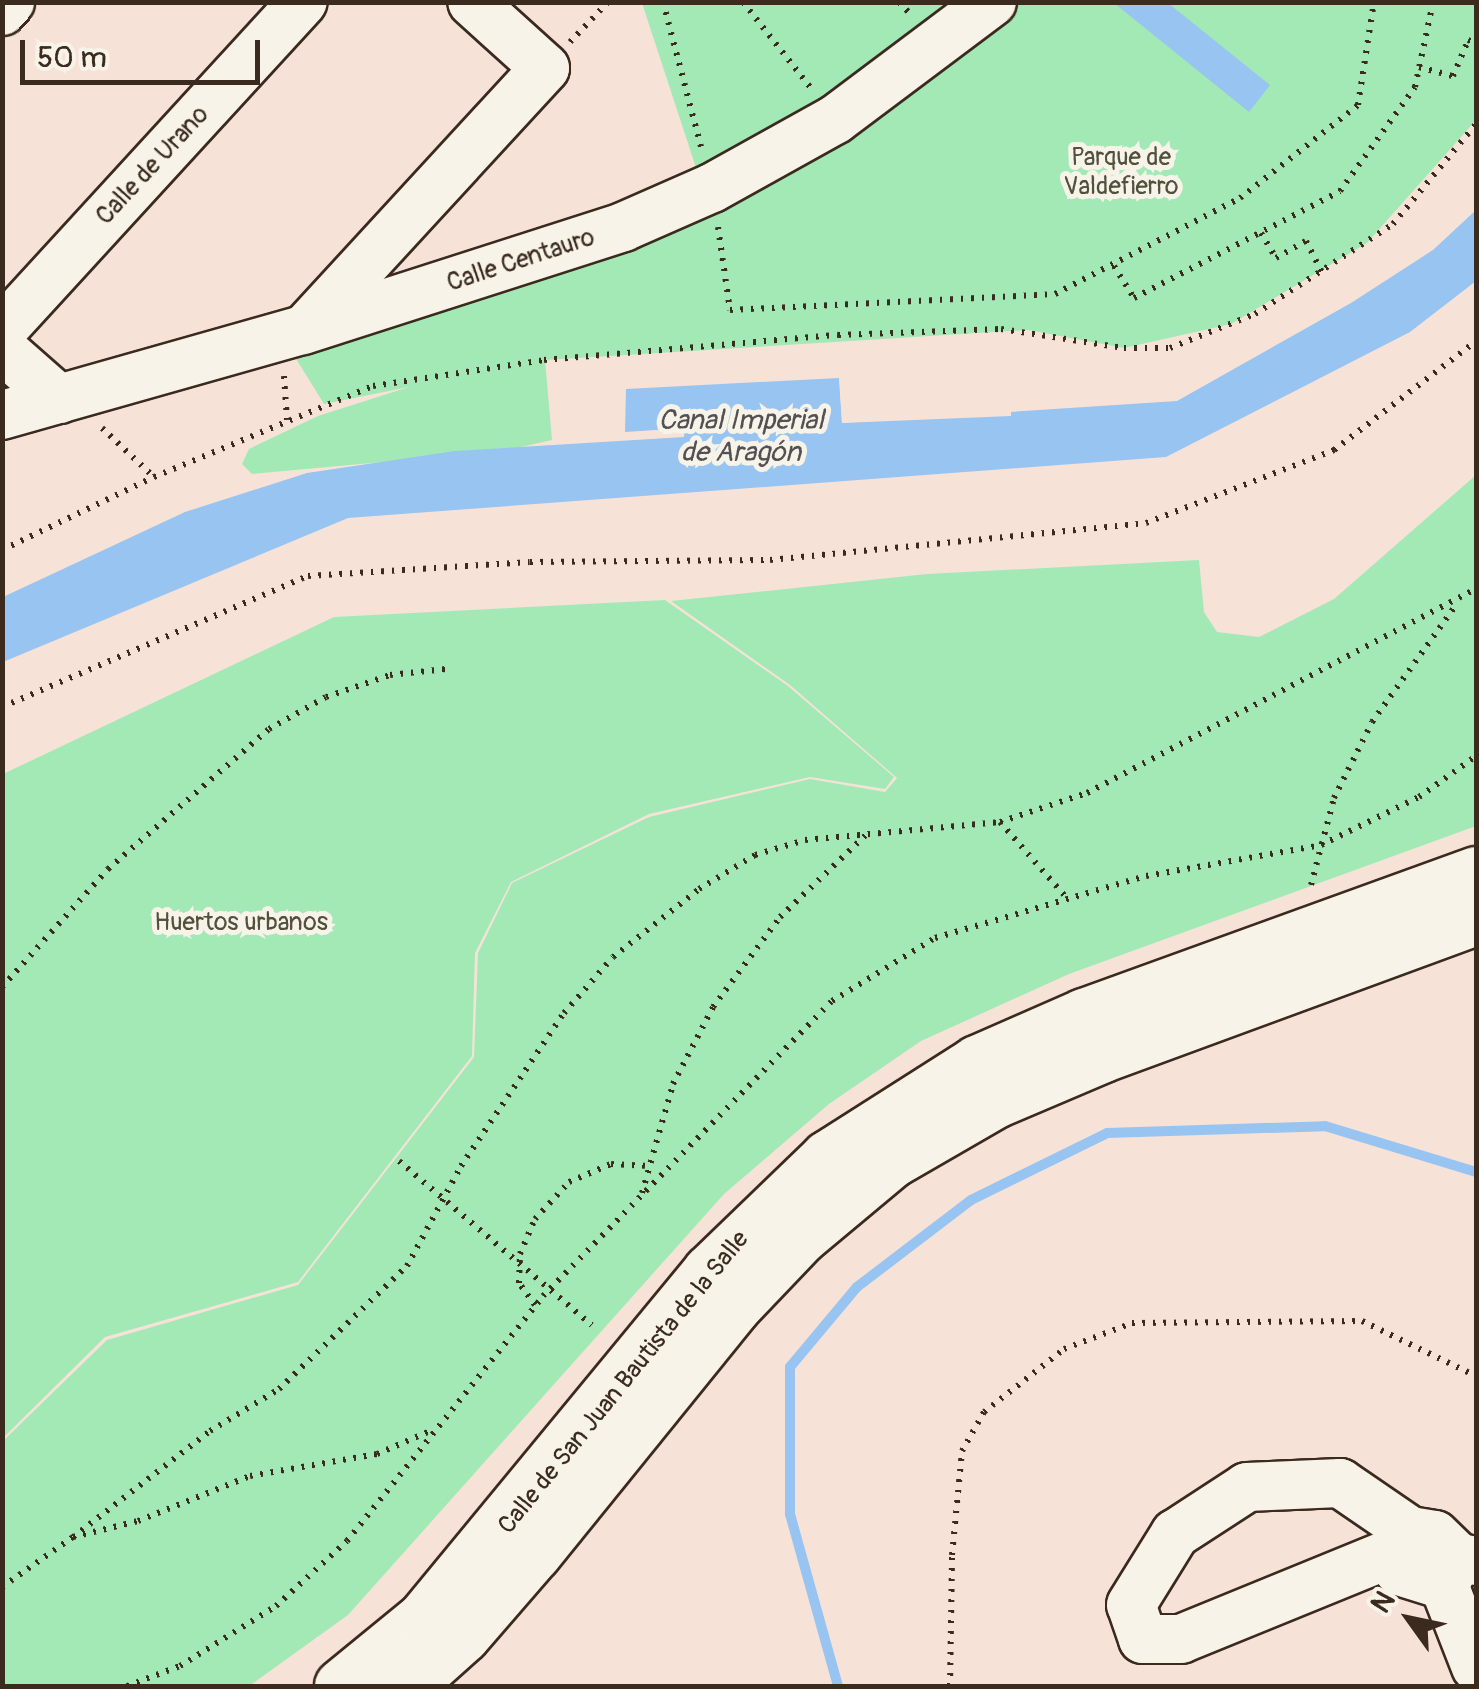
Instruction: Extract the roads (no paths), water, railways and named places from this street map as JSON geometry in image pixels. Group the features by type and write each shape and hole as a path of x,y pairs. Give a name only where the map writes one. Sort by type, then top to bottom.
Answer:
{"main road":[{"name":"Calle de San Juan Bautista de la Salle","path":"342,1686 424,1619 710,1272 828,1158 977,1063 1084,1016 1476,874"},
{"name":"Calle de San Juan Bautista de la Salle","path":"405,1686 462,1635 534,1552 733,1306 800,1236 891,1160 995,1100 1085,1062 1476,917"}],"street":[{"path":"2,11 10,2"},
{"name":"Calle de Urano","path":"2,330 303,2"},
{"path":"303,330 545,68 472,2"},
{"name":"Calle Centauro","path":"2,415 303,330 547,255 712,188 836,119 992,2"},
{"path":"372,309 377,253"},
{"path":"2,350 71,396"},
{"path":"1402,1541 1340,1483 1247,1487 1175,1534 1131,1605 1143,1639 1182,1639 1402,1541 1434,1535 1460,1568 1476,1667"}],"water":[{"path":"1114,3 1168,3 1270,85 1249,112"},
{"name":"Canal Imperial de Aragón","path":"1476,210 1476,281 1410,332 1166,457 348,518 3,662 3,597 185,512 307,473 455,451 684,437 685,428 625,432 626,389 839,378 842,423 1177,401 1351,303 1433,250"}],"waterway":[{"path":"838,1686 790,1514 790,1367 857,1287 971,1200 1107,1133 1325,1126 1476,1172"}],"park label":[{"name":"Parque de Valdefierro","path":"1121,174"},
{"name":"Huertos urbanos","path":"241,923"}]}
